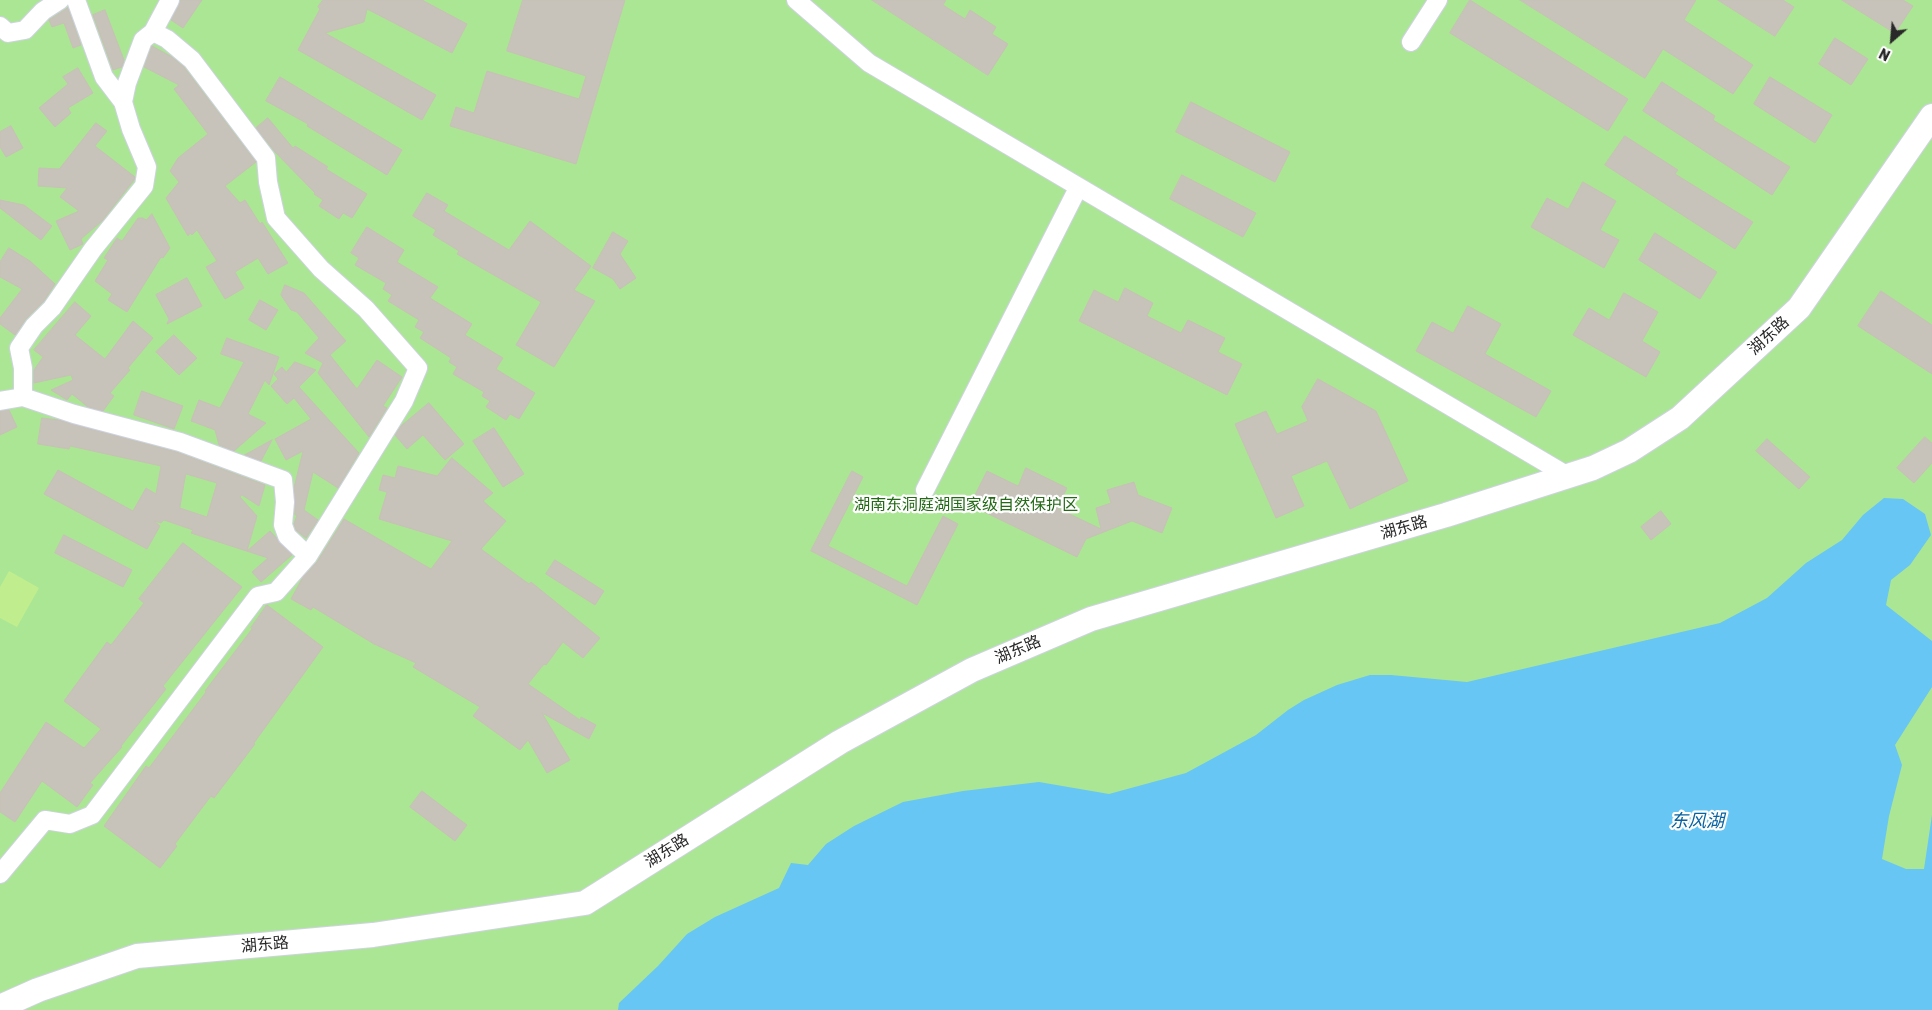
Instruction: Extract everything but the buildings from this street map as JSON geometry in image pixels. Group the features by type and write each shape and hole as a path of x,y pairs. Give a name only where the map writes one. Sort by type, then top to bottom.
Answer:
{"street":[{"path":"0,26 8,33 25,30 43,11 60,0"},
{"path":"23,397 19,348 34,326 52,308 93,249 144,186 148,167 131,129 123,102 104,77 76,0"},
{"path":"123,102 143,40 153,32 170,0"},
{"path":"796,0 869,63 1568,476"},
{"path":"1411,42 1438,0"},
{"path":"0,874 45,820 70,824 92,815 258,596 276,592 308,556 404,401 418,368 366,309 321,269 276,218 268,182 266,158 192,60 167,39 153,32"},
{"name":"湖东路","path":"0,1007 38,990 137,956 373,935 585,903 840,742 972,670 1091,619 1446,515 1593,468 1630,451 1680,418 1799,308 1932,116"},
{"path":"925,490 1078,188"},
{"path":"0,401 23,397 74,414 180,442 283,480 285,502 283,525 287,536 308,556"}],"green space":[{"name":"湖南东洞庭湖国家级自然保护区","path":"0,0 1932,0 1932,1010 0,1010"},
{"path":"9,571 39,588 17,627 0,618 0,587"}],"water":[{"name":"东风湖","path":"1884,498 1903,499 1925,514 1931,535 1910,565 1891,580 1886,605 1932,641 1932,687 1895,745 1902,765 1889,816 1882,859 1906,869 1924,869 1932,815 1932,1010 618,1010 619,1003 658,966 687,934 715,917 779,888 791,863 808,865 826,844 854,826 903,802 963,791 1039,782 1109,794 1186,773 1256,735 1304,700 1337,685 1370,675 1391,675 1467,682 1720,623 1767,598 1806,563 1842,540 1863,515"}]}
